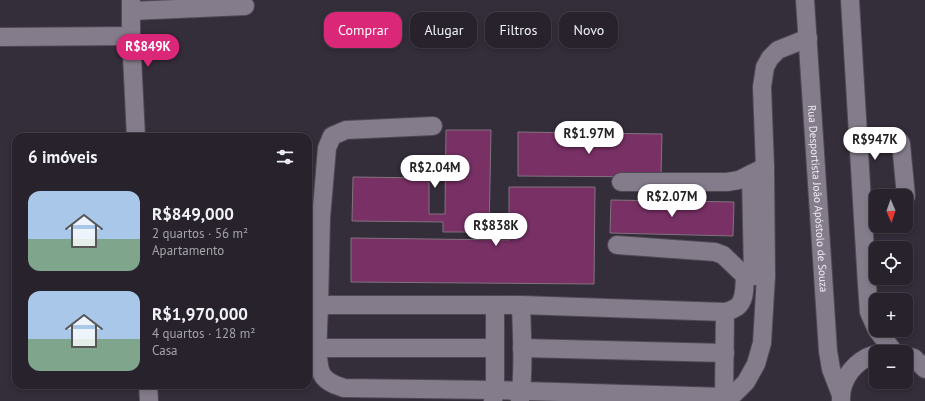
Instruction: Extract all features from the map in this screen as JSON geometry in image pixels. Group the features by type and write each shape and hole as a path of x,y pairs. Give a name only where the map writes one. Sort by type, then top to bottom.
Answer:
{"street":[{"path":"850,0 869,305"},
{"name":"Rua Desportista João Apóstolo de Souza","path":"801,2 808,38 828,351 834,381 841,398"},
{"path":"136,133 131,6 245,6"},
{"path":"0,37 131,36"},
{"path":"433,126 346,130 332,136 327,148 322,218 318,348 319,370 323,377 331,383 344,388 521,396 724,397 735,393 746,382 756,364 762,343 755,276 762,87 765,67 770,58 778,50 808,38"},
{"path":"859,144 900,142 905,189"},
{"path":"622,182 727,182 739,180 758,171"},
{"path":"616,245 715,252 723,254 755,276"},
{"path":"319,305 521,305 725,312 737,307 741,303 755,276"},
{"path":"494,395 495,305"},
{"path":"521,305 521,396"},
{"path":"724,397 725,312"},
{"path":"882,337 889,345"},
{"path":"318,348 495,348"},
{"path":"522,348 725,353"},
{"path":"841,398 844,383 850,372 859,363 869,357"},
{"path":"913,358 925,369"},
{"path":"148,389 149,401"}],"building":[{"path":"446,130 491,130 489,232 443,232 443,222 352,221 353,177 429,178 429,214 445,214"},
{"path":"518,132 662,134 661,177 518,176"},
{"path":"509,187 595,187 594,284 351,282 351,238 509,240"},
{"path":"611,200 734,202 733,236 610,233"}]}
